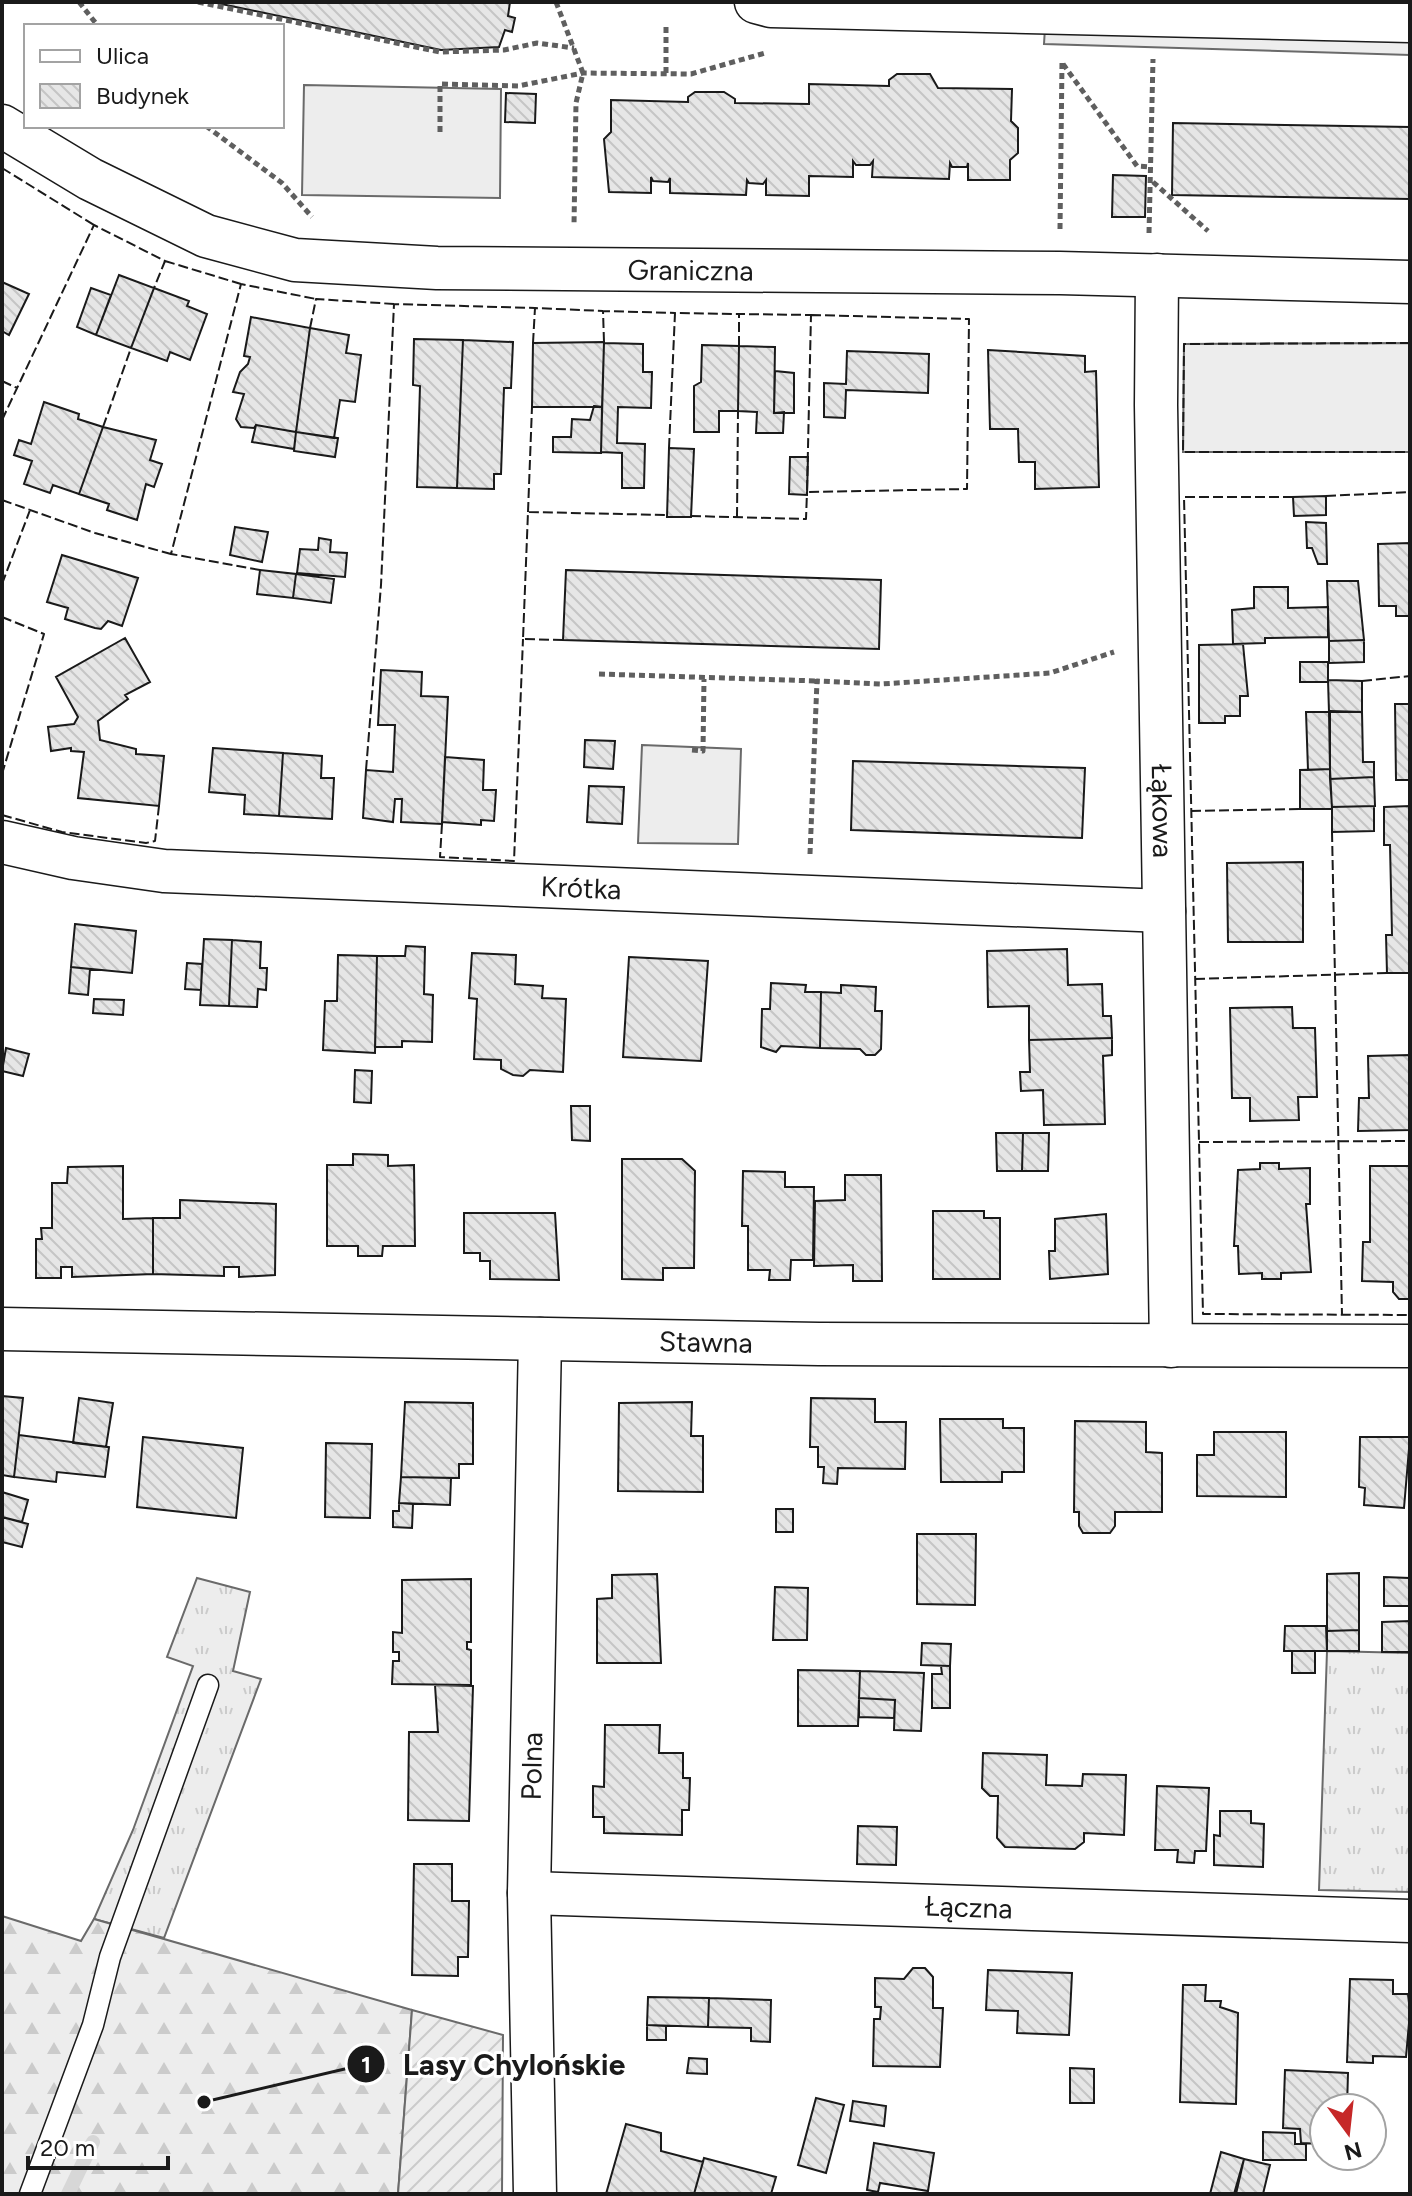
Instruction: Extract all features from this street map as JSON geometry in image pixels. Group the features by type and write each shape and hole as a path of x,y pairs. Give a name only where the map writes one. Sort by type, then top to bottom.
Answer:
{"street":[{"path":"756,2 771,6 1410,21"},
{"name":"Graniczna","path":"2,126 90,179 206,236 266,255 342,266 1060,273 1153,256 1410,282"},
{"name":"Łąkowa","path":"1153,256 1171,1346"},
{"name":"Krótka","path":"2,842 73,858 164,871 1164,911"},
{"name":"Stawna","path":"2,1329 540,1339 1410,1346"},
{"name":"Polna","path":"535,2194 529,1893 540,1339"},
{"name":"Łączna","path":"529,1893 1410,1921"}],"lane":[{"path":"30,2194 93,2025 110,1957 208,1685"}],"path":[{"path":"79,2 96,24"},
{"path":"198,2 440,52 504,50 537,43 574,48"},
{"path":"556,2 583,73 576,103 574,225"},
{"path":"1038,13 1038,55 1062,62 1137,166 1151,167"},
{"path":"1153,256 1154,16"},
{"path":"666,27 666,73"},
{"path":"440,132 440,84 518,86 583,73 691,74 771,51"},
{"path":"1060,273 1062,62"},
{"path":"209,128 282,183 307,209 342,266"},
{"path":"1152,181 1215,237"},
{"path":"599,674 881,684 1050,673 1123,649"},
{"path":"692,750 703,751 704,679"},
{"path":"809,861 817,681"}],"green space":[{"path":"197,1578 250,1592 233,1671 261,1679 164,1938 94,1919 133,1830 193,1666 167,1657"},
{"path":"1327,1651 1410,1653 1410,1892 1319,1890"},
{"path":"2,1916 81,1941 94,1919 412,2010 398,2194 2,2194"},
{"path":"412,2010 503,2035 502,2194 398,2194"}],"shaded area":[{"path":"1045,28 1410,37 1410,55 1044,44"},
{"path":"304,85 501,89 500,198 302,195"},
{"path":"1410,343 1410,452 1183,452 1184,344"},
{"path":"642,745 741,749 738,844 638,843"}],"building":[{"path":"212,2 510,2 508,16 515,18 512,32 505,30 499,47 441,50"},
{"path":"897,74 930,74 938,88 1012,89 1011,121 1018,128 1018,153 1010,160 1010,180 968,180 968,163 967,167 952,167 950,163 949,179 872,177 873,161 870,165 856,165 853,161 853,177 809,176 809,196 766,195 766,180 763,184 749,183 747,180 746,195 670,193 670,178 668,182 653,181 651,177 651,193 609,192 604,139 611,132 611,100 688,102 688,97 695,92 724,92 735,99 735,103 809,104 809,84 889,86 889,80"},
{"path":"506,93 536,94 535,123 505,122"},
{"path":"1173,123 1410,127 1410,199 1172,195"},
{"path":"1113,175 1146,176 1145,217 1112,217"},
{"path":"119,275 154,288 131,348 96,335"},
{"path":"2,282 29,294 9,335 2,331"},
{"path":"91,288 111,295 96,335 77,327"},
{"path":"154,288 189,301 187,306 207,314 190,360 170,352 167,361 131,348"},
{"path":"251,317 310,328 296,432 256,425 254,428 241,427 236,419 244,394 233,392 240,372 250,357 244,356"},
{"path":"310,328 349,335 346,353 361,355 355,402 340,400 334,438 296,432"},
{"path":"414,339 463,340 457,488 417,487 420,386 413,385"},
{"path":"463,340 513,342 511,388 504,388 501,474 494,474 494,489 457,488"},
{"path":"604,342 602,407 532,407 533,343"},
{"path":"604,343 643,344 643,372 652,372 651,408 618,407 617,443 645,444 644,488 622,488 622,453 601,452"},
{"path":"702,345 739,346 738,411 719,411 719,432 694,432 694,386 701,382"},
{"path":"739,346 775,347 774,413 784,412 783,433 756,433 757,412 738,411"},
{"path":"988,350 1085,356 1085,372 1096,371 1099,487 1035,489 1035,462 1019,462 1018,429 990,429"},
{"path":"847,351 929,354 928,393 846,390 845,418 824,417 824,383 846,384"},
{"path":"775,371 794,373 794,413 774,413"},
{"path":"44,402 79,414 78,419 103,427 79,494 53,485 50,493 24,484 32,461 14,455 19,440 31,444"},
{"path":"594,406 602,407 601,453 553,452 553,437 571,437 572,419 590,420"},
{"path":"256,425 296,432 294,449 252,442"},
{"path":"103,427 156,440 150,460 162,464 154,487 146,484 137,520 107,510 109,504 79,494"},
{"path":"296,432 338,438 335,457 294,451"},
{"path":"669,448 694,449 691,517 667,517"},
{"path":"790,457 808,457 807,495 789,494"},
{"path":"1326,496 1326,515 1294,516 1293,497"},
{"path":"1306,522 1326,523 1327,564 1318,564 1312,548 1307,548"},
{"path":"235,527 268,532 262,562 230,555"},
{"path":"319,538 331,540 330,552 347,553 345,577 297,573 300,549 318,550"},
{"path":"1410,543 1410,616 1396,616 1396,606 1379,606 1378,544"},
{"path":"62,555 138,578 122,626 108,621 101,629 65,619 68,608 47,602"},
{"path":"260,570 296,574 293,598 257,594"},
{"path":"566,570 881,580 879,649 563,640"},
{"path":"296,574 334,579 331,603 293,598"},
{"path":"1327,581 1358,581 1364,640 1329,641"},
{"path":"1254,587 1288,587 1288,608 1328,607 1328,637 1265,638 1265,643 1233,644 1232,610 1254,608"},
{"path":"125,638 150,682 125,695 128,699 98,721 100,740 136,749 136,754 164,756 159,806 78,798 84,752 71,751 71,748 51,751 48,727 74,724 78,717 56,677"},
{"path":"1364,640 1364,662 1329,663 1329,641"},
{"path":"1243,644 1248,696 1240,696 1240,716 1225,716 1225,723 1199,723 1199,645"},
{"path":"1300,662 1328,662 1328,682 1300,682"},
{"path":"381,670 422,672 421,696 448,697 442,824 401,822 402,799 395,799 393,822 363,818 366,770 393,772 395,725 378,725"},
{"path":"1328,680 1362,681 1362,712 1329,712"},
{"path":"1395,704 1410,704 1410,780 1396,780"},
{"path":"1330,711 1362,712 1363,762 1374,762 1374,777 1330,779"},
{"path":"1306,712 1329,712 1330,769 1308,770"},
{"path":"585,740 615,741 613,769 584,767"},
{"path":"213,748 283,753 279,816 244,814 245,795 209,792"},
{"path":"283,753 322,756 321,778 334,778 332,819 279,816"},
{"path":"445,757 484,760 483,790 496,790 494,821 481,820 481,825 442,822"},
{"path":"853,761 1085,768 1082,838 851,830"},
{"path":"1330,769 1332,809 1300,809 1300,770"},
{"path":"1374,777 1375,806 1332,807 1330,779"},
{"path":"589,786 624,787 622,824 587,822"},
{"path":"1374,806 1374,831 1332,832 1332,807"},
{"path":"1410,806 1410,973 1387,973 1386,935 1392,935 1390,845 1384,845 1384,807"},
{"path":"1303,862 1303,942 1228,942 1227,863"},
{"path":"75,924 136,931 132,973 71,967"},
{"path":"204,939 232,940 229,1006 200,1005"},
{"path":"232,940 261,942 260,968 267,968 266,990 258,989 257,1007 229,1006"},
{"path":"406,946 425,947 424,994 433,995 432,1042 402,1041 402,1047 375,1047 377,956 405,956"},
{"path":"1067,949 1068,985 1102,984 1103,1016 1111,1016 1112,1038 1029,1040 1029,1006 988,1007 987,951"},
{"path":"472,953 516,955 515,984 543,986 542,998 566,999 563,1072 530,1070 523,1076 513,1075 501,1069 501,1060 474,1059 477,999 469,998"},
{"path":"338,955 377,956 375,1053 323,1050 325,1001 337,1001"},
{"path":"629,957 708,961 701,1061 623,1057"},
{"path":"187,963 202,964 201,990 185,989"},
{"path":"71,967 90,969 88,995 69,993"},
{"path":"771,983 806,985 805,992 821,992 820,1048 781,1046 776,1052 761,1047 762,1009 770,1009"},
{"path":"841,985 876,987 875,1011 882,1011 881,1049 875,1055 866,1055 860,1049 820,1048 821,992 841,993"},
{"path":"94,999 124,1000 123,1015 93,1013"},
{"path":"1292,1007 1293,1028 1315,1028 1317,1097 1298,1097 1299,1120 1250,1121 1250,1098 1232,1098 1230,1008"},
{"path":"1112,1038 1112,1055 1103,1056 1105,1124 1044,1125 1043,1090 1021,1091 1020,1072 1030,1072 1029,1040"},
{"path":"6,1048 29,1054 23,1076 2,1071"},
{"path":"1410,1055 1410,1130 1358,1131 1359,1098 1369,1098 1368,1056"},
{"path":"355,1070 372,1071 371,1103 354,1102"},
{"path":"571,1106 590,1106 590,1141 572,1140"},
{"path":"996,1133 1023,1133 1022,1171 997,1171"},
{"path":"1023,1133 1049,1133 1048,1171 1022,1171"},
{"path":"353,1154 388,1155 388,1166 414,1165 415,1246 383,1246 382,1256 358,1256 358,1246 327,1246 327,1165 353,1165"},
{"path":"622,1159 682,1159 695,1171 694,1268 663,1268 663,1280 622,1279"},
{"path":"1260,1163 1279,1163 1279,1169 1310,1168 1310,1204 1306,1204 1311,1272 1281,1273 1281,1279 1262,1279 1262,1273 1239,1274 1238,1246 1234,1246 1238,1170 1260,1169"},
{"path":"123,1166 123,1219 153,1218 153,1274 72,1277 72,1267 61,1267 61,1278 36,1278 36,1239 42,1239 41,1228 52,1228 52,1183 67,1183 68,1167"},
{"path":"1370,1166 1410,1166 1410,1299 1399,1299 1393,1292 1393,1282 1362,1281 1363,1242 1370,1242"},
{"path":"743,1171 785,1172 785,1187 814,1187 813,1260 791,1260 790,1280 769,1280 770,1270 748,1270 748,1226 742,1226"},
{"path":"845,1175 881,1175 882,1281 853,1281 853,1265 814,1266 815,1201 845,1200"},
{"path":"180,1200 276,1204 275,1275 239,1277 239,1267 224,1267 224,1276 153,1274 153,1218 180,1218"},
{"path":"933,1211 984,1211 984,1218 1000,1218 1000,1279 933,1279"},
{"path":"464,1213 555,1213 559,1280 490,1279 490,1261 480,1261 480,1253 464,1253"},
{"path":"1106,1214 1108,1274 1050,1279 1049,1251 1055,1251 1055,1219"},
{"path":"2,1396 23,1398 14,1477 2,1475"},
{"path":"79,1398 113,1403 106,1447 73,1443"},
{"path":"811,1398 875,1399 875,1422 906,1422 905,1469 838,1468 837,1484 823,1483 824,1467 818,1467 818,1447 810,1447"},
{"path":"405,1402 473,1403 473,1464 459,1464 459,1478 401,1477"},
{"path":"692,1402 691,1436 703,1436 703,1492 618,1491 619,1403"},
{"path":"940,1419 1003,1419 1003,1428 1024,1428 1024,1472 1002,1472 1002,1482 941,1482"},
{"path":"1075,1421 1146,1422 1146,1452 1162,1453 1162,1512 1115,1512 1115,1526 1110,1533 1083,1533 1079,1526 1079,1512 1074,1512"},
{"path":"1214,1432 1286,1432 1286,1497 1197,1496 1197,1455 1214,1455"},
{"path":"19,1435 109,1447 105,1477 57,1472 56,1482 14,1477"},
{"path":"143,1437 243,1448 236,1518 137,1507"},
{"path":"1360,1437 1410,1437 1404,1508 1364,1505 1365,1488 1359,1487"},
{"path":"326,1443 372,1444 370,1518 325,1517"},
{"path":"401,1477 451,1478 450,1505 399,1503"},
{"path":"2,1492 28,1500 22,1522 2,1517"},
{"path":"399,1503 413,1504 412,1528 393,1527 393,1511 399,1511"},
{"path":"776,1509 793,1509 793,1532 776,1532"},
{"path":"2,1517 28,1524 22,1547 2,1542"},
{"path":"917,1534 976,1534 975,1605 917,1604"},
{"path":"1359,1573 1359,1630 1327,1631 1327,1574"},
{"path":"657,1574 661,1663 597,1663 597,1599 612,1598 612,1575"},
{"path":"1384,1577 1409,1578 1409,1606 1384,1606"},
{"path":"471,1579 471,1642 467,1642 467,1649 471,1650 471,1685 392,1684 393,1661 399,1661 399,1652 393,1652 393,1632 402,1633 402,1580"},
{"path":"775,1587 808,1588 807,1640 773,1640"},
{"path":"1410,1621 1410,1652 1382,1652 1382,1622"},
{"path":"1285,1626 1326,1626 1327,1651 1284,1651"},
{"path":"1359,1630 1359,1651 1327,1651 1327,1631"},
{"path":"922,1643 951,1644 950,1666 921,1665"},
{"path":"1292,1651 1315,1651 1315,1673 1292,1673"},
{"path":"941,1666 950,1666 950,1708 932,1708 932,1674 942,1674"},
{"path":"798,1670 860,1671 858,1726 798,1726"},
{"path":"860,1671 924,1673 921,1731 894,1730 895,1700 859,1698"},
{"path":"435,1685 473,1686 469,1821 408,1820 409,1732 438,1732"},
{"path":"859,1698 895,1700 894,1718 859,1717"},
{"path":"605,1725 660,1725 659,1753 683,1753 683,1778 690,1778 689,1810 682,1810 682,1835 604,1833 604,1817 593,1817 593,1786 604,1787"},
{"path":"983,1753 1047,1755 1046,1785 1082,1786 1083,1774 1126,1775 1124,1835 1084,1833 1084,1842 1075,1849 1005,1847 997,1838 998,1796 990,1796 982,1788"},
{"path":"1157,1786 1209,1788 1206,1851 1195,1851 1194,1863 1177,1862 1178,1850 1155,1850"},
{"path":"1220,1811 1251,1811 1251,1823 1264,1824 1263,1867 1214,1865 1214,1835 1220,1836"},
{"path":"858,1826 897,1827 896,1865 857,1864"},
{"path":"414,1864 452,1864 452,1901 469,1901 468,1957 458,1957 458,1976 412,1975"},
{"path":"913,1968 925,1968 933,1977 933,2008 943,2008 940,2067 873,2066 874,2019 880,2019 881,2007 875,2007 875,1978 904,1979"},
{"path":"988,1970 1072,1973 1069,2035 1017,2033 1018,2011 986,2010"},
{"path":"1350,1979 1393,1980 1393,1994 1408,1994 1410,2012 1406,2057 1373,2056 1373,2063 1347,2062"},
{"path":"1183,1985 1206,1985 1205,2001 1221,2001 1220,2007 1238,2013 1236,2104 1180,2102"},
{"path":"648,1997 709,1998 708,2027 647,2025"},
{"path":"709,1998 771,2000 770,2042 751,2041 751,2028 708,2027"},
{"path":"647,2025 666,2026 666,2040 647,2040"},
{"path":"689,2058 707,2059 707,2074 687,2073"},
{"path":"1070,2068 1094,2069 1094,2103 1070,2103"},
{"path":"1285,2070 1348,2073 1347,2092 1308,2092 1308,2143 1301,2143 1300,2129 1283,2128"},
{"path":"816,2098 844,2105 826,2173 798,2165"},
{"path":"853,2101 886,2106 884,2126 850,2121"},
{"path":"626,2124 661,2133 661,2151 703,2162 694,2194 606,2194"},
{"path":"1263,2132 1295,2133 1295,2144 1306,2144 1306,2160 1263,2160"},
{"path":"874,2143 934,2153 928,2191 880,2183 878,2192 867,2190"},
{"path":"1221,2152 1244,2159 1234,2194 1210,2194"},
{"path":"704,2158 776,2177 771,2194 694,2194"},
{"path":"1244,2159 1270,2165 1263,2194 1236,2194"}],"waterway":[{"path":"68,2194 93,2142"}],"fence":[{"path":"2,168 94,225"},
{"path":"2,420 94,225 165,261 154,288"},
{"path":"165,261 241,284"},
{"path":"260,570 171,554 241,284 316,299"},
{"path":"310,328 316,299 394,304"},
{"path":"366,770 381,585 394,304 535,308"},
{"path":"533,343 535,308 603,311"},
{"path":"604,342 603,311 675,313"},
{"path":"669,448 675,313 739,314"},
{"path":"739,346 739,314 811,315"},
{"path":"811,315 969,319 967,489 807,492 811,315"},
{"path":"1410,343 1184,344 1183,452 1410,452"},
{"path":"103,427 131,348"},
{"path":"2,381 17,388"},
{"path":"528,512 532,407"},
{"path":"737,517 738,411"},
{"path":"691,516 806,519 807,492"},
{"path":"1326,496 1410,492"},
{"path":"1293,497 1184,497 1203,1314 1410,1315"},
{"path":"2,500 95,533 171,554"},
{"path":"2,584 30,510"},
{"path":"563,640 523,639 528,512 667,515"},
{"path":"2,617 44,634 2,774"},
{"path":"442,824 440,857 514,861 523,639"},
{"path":"1362,681 1410,676"},
{"path":"2,815 62,832 146,843 155,841 159,806"},
{"path":"1191,811 1300,809"},
{"path":"1332,832 1342,1315"},
{"path":"1195,979 1387,973"},
{"path":"1199,1142 1410,1141"}],"place":[{"name":"Lasy Chylońskie","path":"204,2102"}]}
